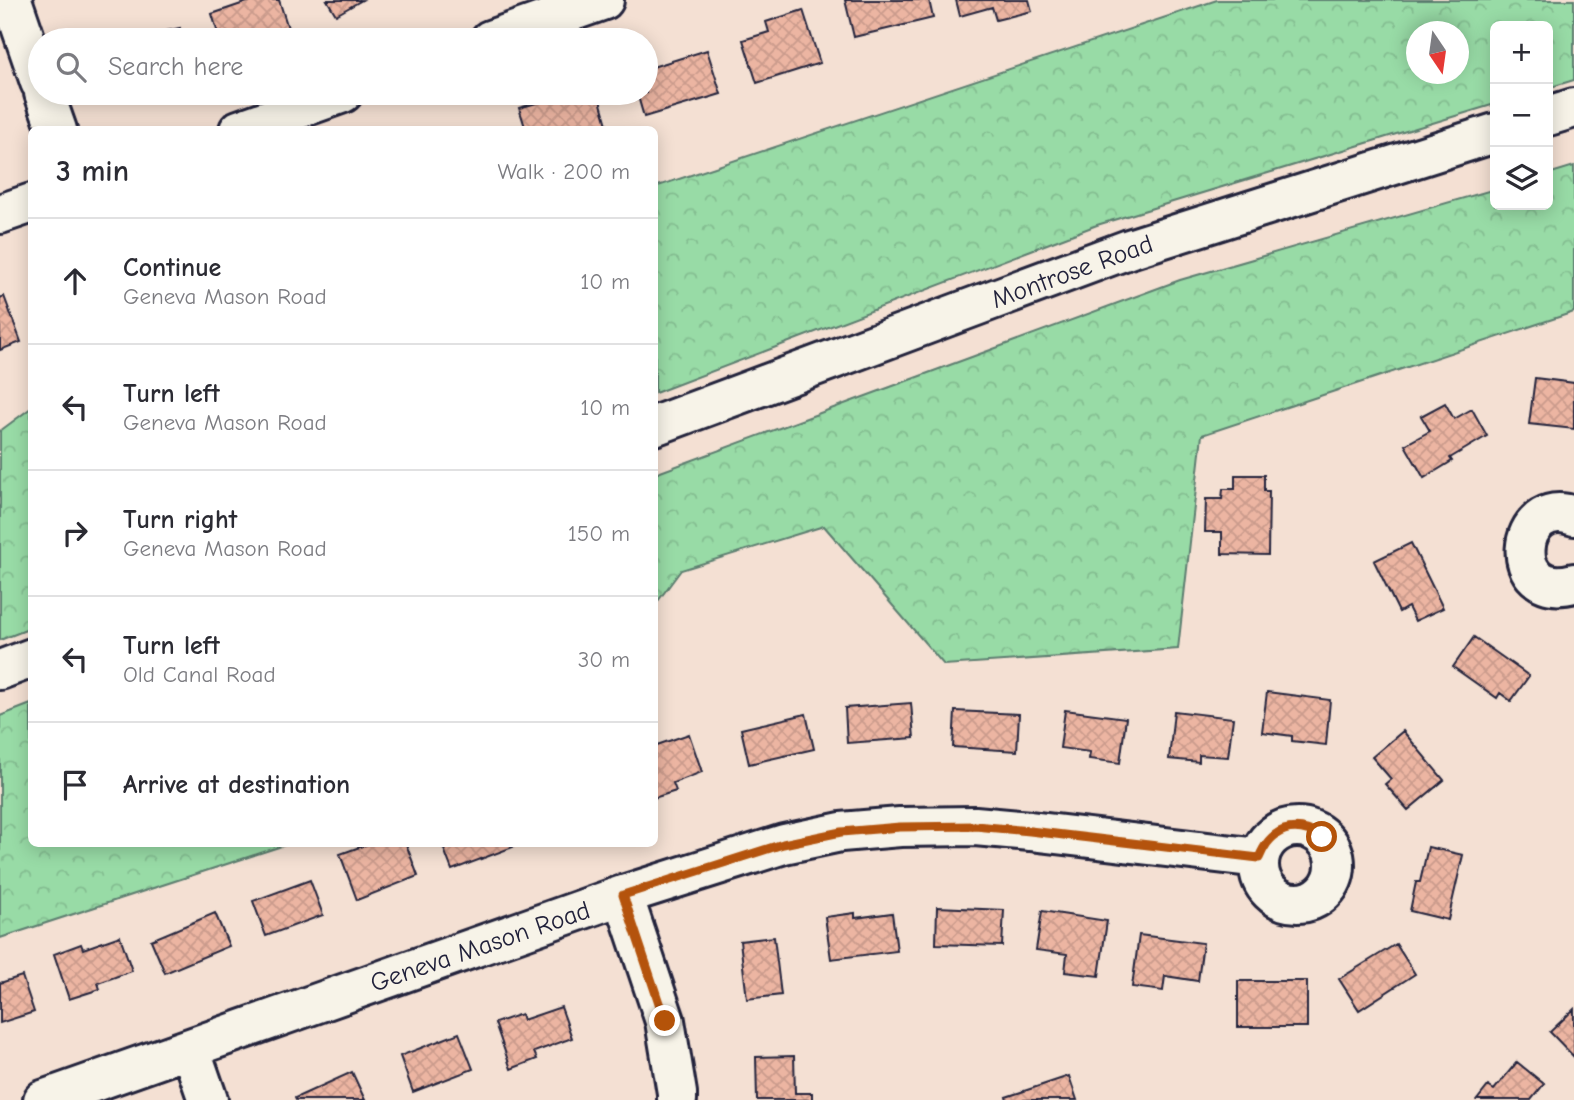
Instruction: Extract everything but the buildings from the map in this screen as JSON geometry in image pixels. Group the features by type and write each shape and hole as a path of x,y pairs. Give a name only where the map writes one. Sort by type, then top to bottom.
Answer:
{"street":[{"path":"12,0 28,47"},
{"path":"525,28 604,0"},
{"path":"48,105 56,126"},
{"path":"250,126 309,105"},
{"path":"1553,114 1574,108"},
{"name":"Montrose Road","path":"658,425 1129,249 1490,135"},
{"path":"0,214 28,204"},
{"path":"1574,516 1558,513 1545,517 1535,524 1524,546 1525,559 1530,570 1539,579 1551,585 1574,583"},
{"path":"0,670 28,660"},
{"name":"Geneva Mason Road","path":"43,1100 623,895 783,844 841,832 900,827 975,826 1259,858"},
{"path":"623,895 665,1021 677,1100"},
{"path":"190,1048 208,1100"}],"green space":[{"path":"1217,0 1574,0 1574,80 1553,86 1553,21 1490,21 1490,106 1097,225 658,392 658,186"},
{"path":"1574,166 1574,312 1202,435 1178,649 944,665 824,526 681,570 658,601 658,473 1180,280 1490,190 1490,210 1553,210 1553,172"},
{"path":"28,410 28,629 0,640 0,431"},
{"path":"28,705 28,847 279,847 0,938 0,716"}],"route":[{"path":"665,1021 623,895 783,844 841,832 900,827 975,826 1259,858 1264,845 1273,835 1285,829 1298,827 1311,830 1322,837"}]}
